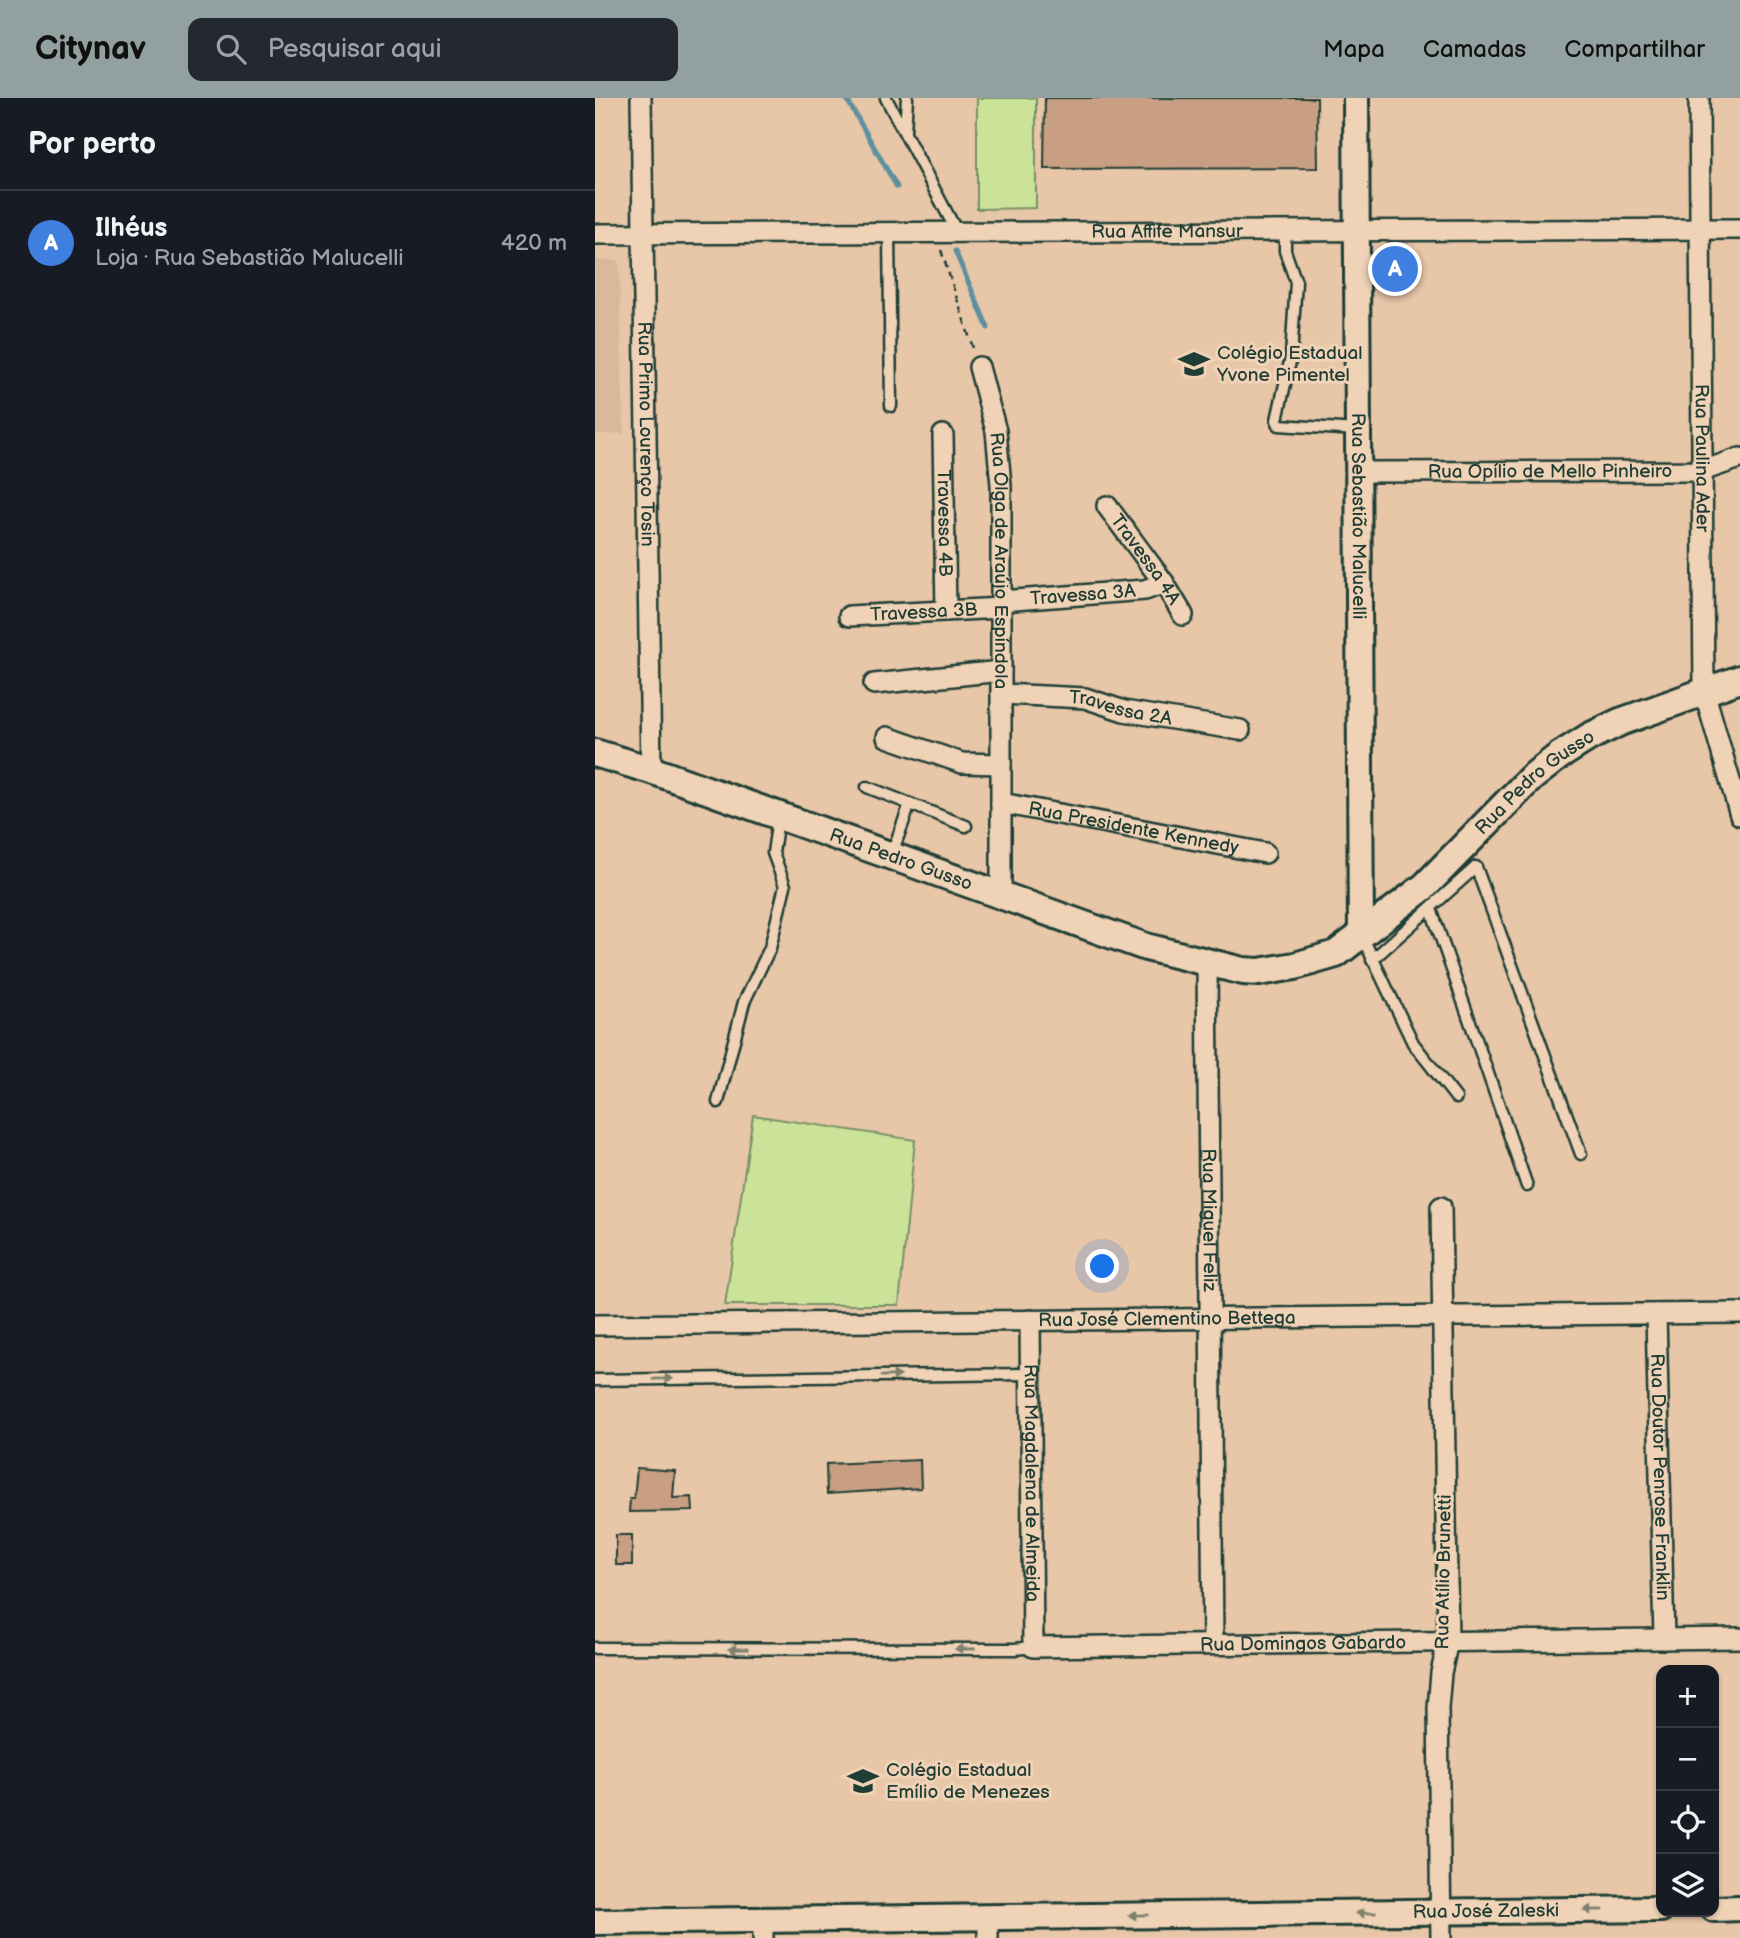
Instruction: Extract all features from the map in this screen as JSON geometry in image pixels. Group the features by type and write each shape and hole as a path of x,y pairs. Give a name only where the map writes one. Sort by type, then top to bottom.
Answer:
{"main road":[{"name":"Rua Pedro Gusso","path":"595,753 651,770 1146,947 1207,962 1282,952 1340,936 1361,934 1469,859 1531,778 1559,756 1620,722 1740,678"}],"street":[{"name":"Rua Primo Lourenço Tosin","path":"641,98 651,770"},
{"name":"Rua Sebastião Malucelli","path":"1356,98 1361,934"},
{"name":"Rua Paulina Ader","path":"1699,98 1705,691 1740,815"},
{"name":"Rua Affife Mansur","path":"595,234 1740,229"},
{"name":"Rua Olga de Araújo Espíndola","path":"979,367 991,409 999,456 1001,896"},
{"name":"Travessa 4B","path":"943,435 946,611"},
{"name":"Rua Opílio de Mello Pinheiro","path":"1358,472 1702,471 1740,458"},
{"name":"Travessa 4A","path":"1107,506 1164,583 1183,615"},
{"name":"Travessa 3A","path":"1001,605 1145,590 1164,583"},
{"name":"Travessa 3B","path":"849,616 1001,605"},
{"path":"874,684 1001,671"},
{"name":"Travessa 2A","path":"1001,694 1092,699 1124,711 1240,730"},
{"path":"887,737 962,763 1001,764"},
{"name":"Rua Presidente Kennedy","path":"1001,803 1265,853"},
{"name":"Rua Miguel Feliz","path":"1207,962 1213,1644"},
{"name":"Rua Atílio Brunetti","path":"1441,1206 1448,1641 1438,1708 1441,1938"},
{"name":"Rua José Clementino Bettega","path":"595,1325 1740,1313"},
{"name":"Rua Doutor Penrose Franklin","path":"1656,1314 1664,1639"},
{"name":"Rua Magdalena de Almeida","path":"1030,1320 1033,1647"},
{"name":"Rua Domingos Gabardo","path":"1033,1647 1740,1638"},
{"path":"1719,1909 1740,1908"},
{"name":"Rua José Zaleski","path":"595,1922 763,1929 988,1927 1441,1912 1656,1909"}],"lane":[{"path":"886,98 957,232"},
{"path":"905,133 907,98"},
{"path":"1285,231 1285,251 1296,282 1290,356 1277,420 1279,425 1358,430"},
{"path":"889,233 891,405"},
{"path":"867,787 966,826"},
{"path":"891,857 911,804"},
{"path":"718,1102 744,1002 770,948 785,886 773,853 778,817"},
{"path":"1372,960 1431,908 1469,859"},
{"path":"1469,859 1581,1154"},
{"path":"1431,908 1527,1186"},
{"path":"1361,934 1413,1043 1456,1098"},
{"path":"595,1380 1031,1374"},
{"path":"595,1648 1033,1647"}],"path":[{"path":"935,233 979,367"}],"shaded area":[{"path":"595,260 619,260 624,434 595,434"}],"green space":[{"path":"977,98 1036,98 1036,208 977,209"},
{"path":"753,1115 915,1140 899,1305 725,1305"}],"building":[{"path":"1045,98 1317,98 1318,168 1044,169"},
{"path":"920,1460 921,1488 827,1494 826,1464"},
{"path":"637,1468 675,1471 673,1498 692,1497 693,1511 629,1512 630,1499 634,1499"},
{"path":"616,1535 632,1535 632,1565 616,1565"}],"waterway":[{"path":"846,98 897,187"},
{"path":"955,251 988,328"}],"place":[{"name":"Ilhéus","path":"1395,269"},
{"name":"Colégio Estadual Yvone Pimentel","path":"1194,364"},
{"name":"Colégio Estadual Emílio de Menezes","path":"863,1781"}]}
